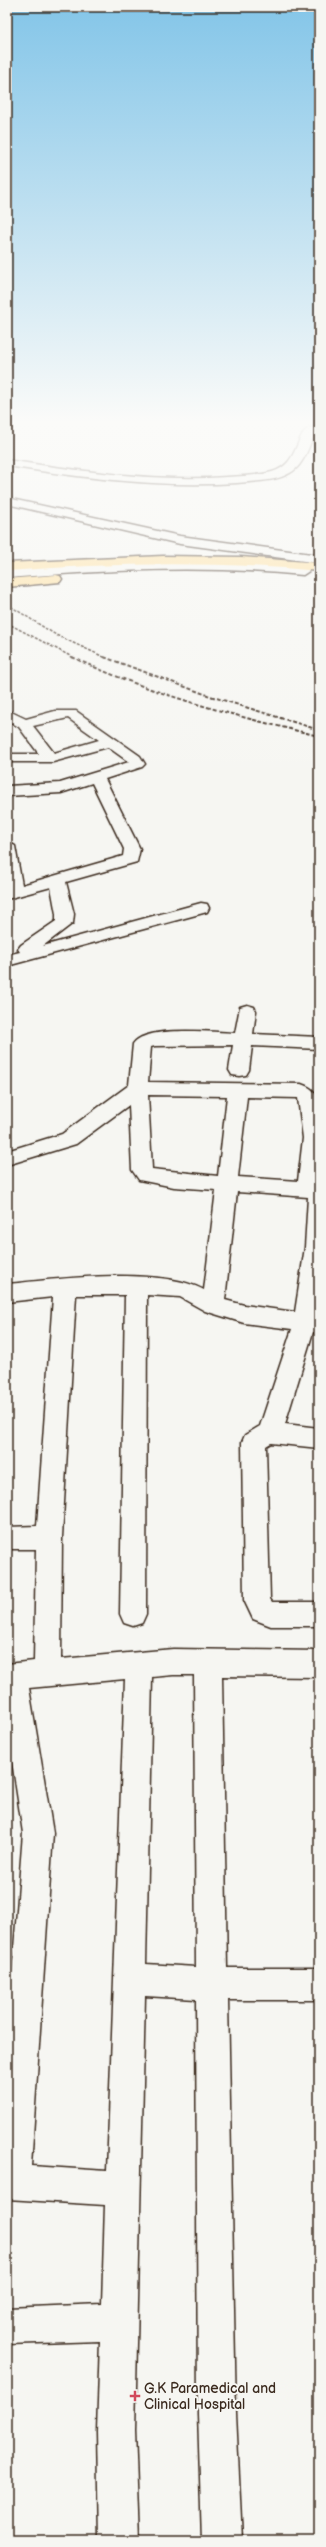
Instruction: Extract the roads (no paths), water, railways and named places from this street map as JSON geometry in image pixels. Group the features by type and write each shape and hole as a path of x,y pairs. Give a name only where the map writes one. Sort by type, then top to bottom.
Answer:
{"highway":[{"path":"7,567 162,558 231,559 319,567"},
{"path":"7,583 90,576 181,572 254,574 319,580"}],"street":[{"path":"208,544 319,559"},
{"path":"7,574 68,569 194,565 252,566 319,573"},
{"path":"7,714 24,724 50,758"},
{"path":"7,792 61,788 138,764 135,759 71,714 55,715 24,724"},
{"path":"7,758 50,758 110,742"},
{"path":"8,853 11,893 58,882 127,862 132,857 132,849 96,777"},
{"path":"7,961 62,926 65,914 58,882"},
{"path":"7,961 201,908"},
{"path":"239,1070 247,1011"},
{"path":"315,1190 174,1180 143,1173 138,1088 144,1041 171,1037 319,1043"},
{"path":"7,1158 69,1139 80,1133 138,1088 305,1092 316,1131 316,1247 312,1323 270,1434"},
{"path":"213,1305 238,1090"},
{"path":"7,1293 65,1287 136,1285 177,1287 213,1305 244,1314 312,1323"},
{"path":"133,1614 136,1285"},
{"path":"47,1674 49,1537 65,1287"},
{"path":"319,1438 270,1434 260,1437 254,1442 257,1600 262,1610 271,1614 319,1614"},
{"path":"7,1538 49,1537"},
{"path":"123,2190 10,2182 38,1833 11,1691 47,1674 173,1662 319,1664"},
{"path":"208,1662 217,2414 222,2540"},
{"path":"119,2540 116,2431 139,1665"},
{"path":"129,1979 212,1984 319,1984"},
{"path":"7,2326 119,2322"}],"railway":[{"path":"7,604 56,635 106,658"},
{"path":"7,623 73,657"},
{"path":"73,657 132,682 193,703 319,736"},
{"path":"104,657 210,696 319,730"}],"place":[{"name":"G.K Paramedical and Clinical Hospital","path":"135,2396"}]}
